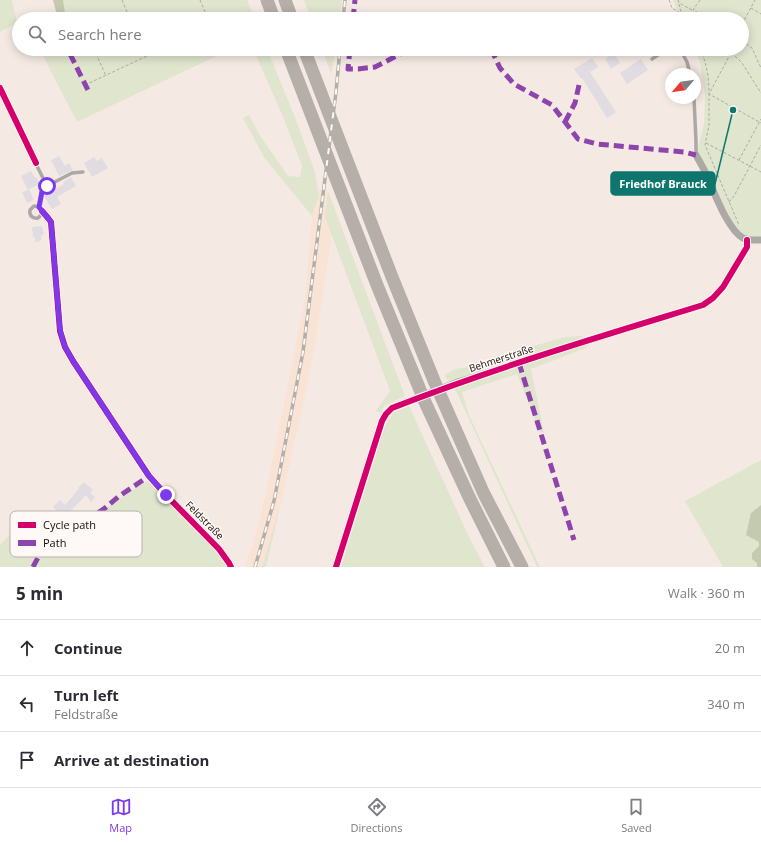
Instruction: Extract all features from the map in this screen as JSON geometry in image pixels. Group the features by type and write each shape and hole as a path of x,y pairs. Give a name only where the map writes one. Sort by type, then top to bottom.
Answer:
{"highway":[{"path":"267,0 271,12"},
{"path":"284,0 289,12"},
{"path":"289,56 377,285 425,402 470,499 504,567"},
{"path":"307,56 392,277 435,383 484,494 522,567"}],"street":[{"path":"0,88 36,163"},
{"path":"696,155 706,172 730,226 737,234 745,239 761,240"},
{"name":"Feldstraße","path":"41,209 51,222 58,314 60,330 65,347 149,476 219,549 231,567"},
{"name":"Behmerstraße","path":"336,567 382,421 392,408 458,382 703,305 723,288 742,256 746,246 745,239"}],"lane":[{"path":"652,59 656,56"},
{"path":"684,56 688,68"},
{"path":"694,104 696,155"},
{"path":"36,163 47,186"},
{"path":"41,209 42,192 47,186 72,173 83,172"}],"path":[{"path":"122,0 127,12"},
{"path":"200,0 205,12"},
{"path":"669,0 672,8 679,12"},
{"path":"678,0 681,12"},
{"path":"692,10 700,0"},
{"path":"749,12 755,0"},
{"path":"679,3 696,12"},
{"path":"751,8 761,14"},
{"path":"749,46 752,48 761,68"},
{"path":"97,56 106,76"},
{"path":"85,85 147,56"},
{"path":"703,56 708,68 709,77 709,125 705,143 745,239"},
{"path":"709,94 729,56"},
{"path":"735,56 742,63 761,93"},
{"path":"709,94 760,122"},
{"path":"739,160 761,119"},
{"path":"705,143 761,172"},
{"path":"729,202 734,196 761,145"}],"shaded area":[{"path":"319,190 328,191 325,217 332,234 310,373 281,503 262,567 245,567 262,511 305,298 312,216 319,196"}],"green space":[{"path":"0,0 12,0 15,12 12,12 12,26 0,32"},
{"path":"53,0 63,0 65,12 56,12"},
{"path":"63,0 247,0 252,12 65,12"},
{"path":"304,0 342,0 341,12 308,12"},
{"path":"673,0 761,0 761,240 737,234 696,155 704,124 705,96 700,62 697,56 749,56 749,12 678,12"},
{"path":"43,56 217,56 77,122"},
{"path":"256,56 270,56 295,117 315,172 319,196 312,216 265,159 243,118 249,115 261,137 288,176 300,177 302,166 281,112"},
{"path":"325,56 335,56 331,74"},
{"path":"328,191 405,396 384,406 380,413 376,411 390,391 325,217"},
{"path":"579,336 594,339 586,348 531,369 544,432 540,433 517,374 462,392 469,415 540,567 537,567 457,393 444,375 455,369 474,366 503,355 565,337"},
{"path":"409,406 470,539 485,567 341,567 383,431 393,413"},
{"path":"761,460 761,505 751,513 759,542 757,567 723,567 685,501"},
{"path":"148,481 151,482 207,539 228,567 0,567 0,545 10,534 10,557 142,557 142,511 102,511"},
{"path":"281,503 266,567 262,567"},
{"path":"761,505 761,567 757,567 757,563 752,559 752,553 759,546 759,542 746,535 751,513"}],"building":[{"path":"610,56 616,56 620,63 611,69 605,59"},
{"path":"592,58 598,67 590,72 616,112 607,118 582,78 581,79 574,69"},
{"path":"641,59 648,70 627,84 620,73"},
{"path":"59,156 65,166 69,163 73,170 59,176 51,160"},
{"path":"94,157 97,161 102,158 108,168 92,177 84,163"},
{"path":"31,171 40,184 29,189 34,200 27,203 22,192 28,190 21,176"},
{"path":"71,177 76,186 57,197 61,204 52,209 44,196 64,184 63,182"},
{"path":"42,226 44,234 41,236 40,241 35,242 32,227"},
{"path":"84,482 93,490 90,493 95,497 91,502 86,495 71,511 57,511 53,507 60,500 65,505 79,489 78,488"}],"railway":[{"path":"344,12 345,0"},
{"path":"255,567 274,501 303,352 339,56"}],"marked path":[{"path":"354,12 355,0"},
{"path":"71,56 90,94"},
{"path":"349,56 348,69 375,67 396,56"},
{"path":"494,56 500,68 514,84 552,105 578,139 597,144 684,152 696,155"},
{"path":"565,122 575,103 579,85"},
{"path":"519,363 574,540"},
{"path":"101,511 149,476"},
{"path":"33,567 38,557"}],"cycle path":[{"path":"0,88 36,163"},
{"path":"42,211 51,222 60,331 65,347 149,476 219,549 231,567"},
{"path":"336,567 382,421 392,408 508,366 703,305 713,298 723,287 747,247 747,240"}],"place":[{"name":"Friedhof Brauck","path":"733,110"}],"route":[{"path":"47,186 42,192 39,207 51,222 58,314 60,330 65,347 149,476 166,495"}]}
